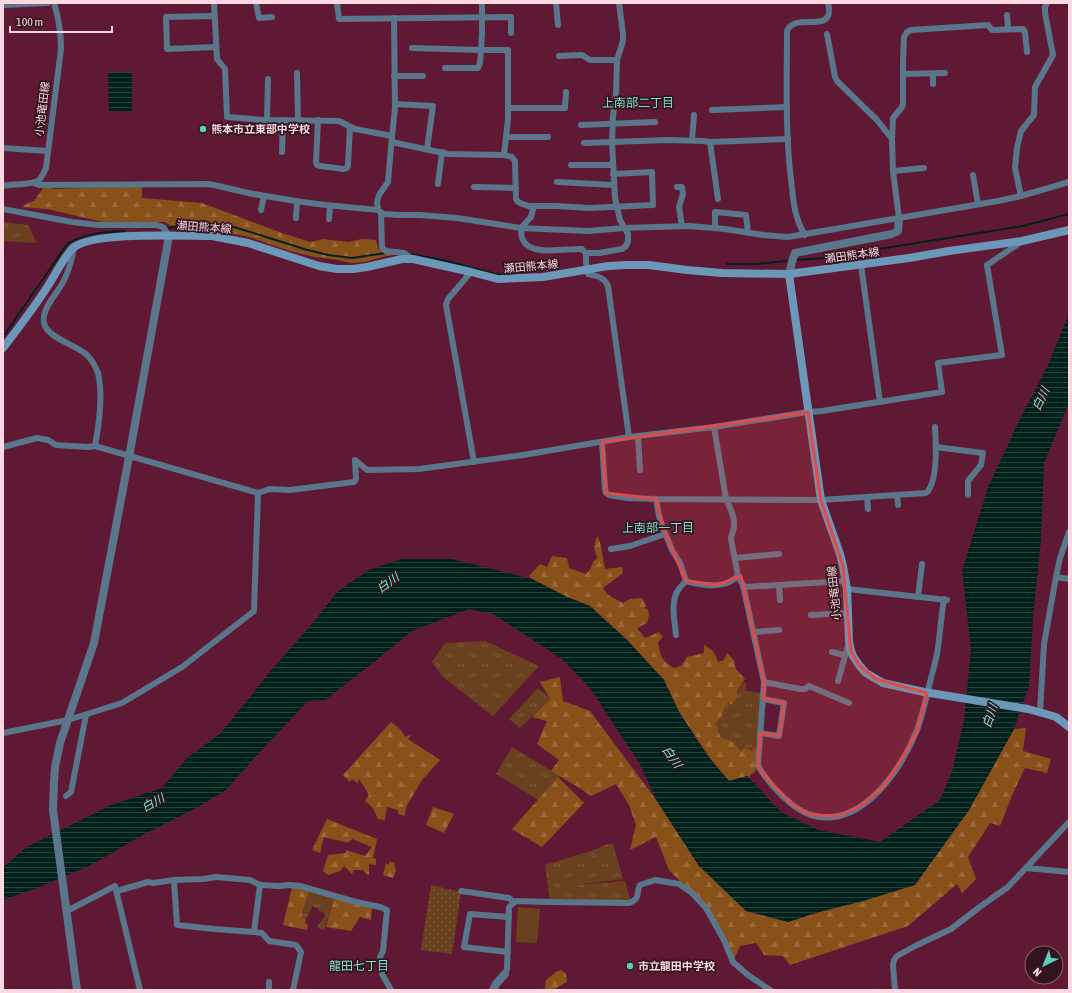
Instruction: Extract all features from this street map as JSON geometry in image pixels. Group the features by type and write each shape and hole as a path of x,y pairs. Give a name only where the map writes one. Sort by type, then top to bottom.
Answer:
{"main road":[{"name":"瀬田熊本線","path":"74,247 78,244 93,240 127,236 212,236 248,243 319,266 337,269 353,269 402,259 413,259 471,272 498,280 543,277 628,264 722,273 789,274 1022,241 1069,230"},
{"path":"3,348 6,339 28,315 74,247"},
{"name":"小池竜田線","path":"789,274 821,500 840,554 846,585 849,641 851,651 859,665 866,673 892,686 1028,709 1056,717 1069,727"}],"street":[{"path":"3,6 48,3"},
{"name":"小池竜田線","path":"34,183 43,175 46,168 61,49 59,19 54,3"},
{"path":"214,3 217,61 225,69 226,117 267,120 339,121 360,131 448,154 512,157 515,160 517,202 531,206 581,208 653,205 652,172 613,174"},
{"path":"256,3 259,18 272,17"},
{"path":"337,3 339,19 511,16 511,33"},
{"path":"445,68 478,68 481,50 482,3"},
{"path":"556,3 558,25"},
{"path":"531,206 533,209 532,215 521,228 523,240 526,245 532,248 546,250 582,249 586,253 599,253 615,251 624,248 627,244 627,232 620,220 616,207 613,174 612,124 616,94 617,60 623,41 619,3"},
{"path":"805,235 796,216 789,166 787,107 788,28 795,23 820,21 825,19 828,15 828,3"},
{"path":"1022,196 1015,168 1017,148 1021,131 1034,115 1035,87 1053,55 1045,13 1047,3"},
{"path":"214,16 166,18 167,49 216,47"},
{"path":"1007,16 1008,29"},
{"path":"394,18 395,104 388,182 377,199 380,211 382,248 386,251 404,254 413,259"},
{"path":"789,274 792,258 795,253 892,234 898,231 899,218 892,139 893,120 903,105 904,37 907,32 911,30 988,25 992,30 1023,30 1025,32 1027,52"},
{"path":"827,34 837,81 877,120 892,139"},
{"path":"412,48 508,50 508,108 504,156"},
{"path":"559,56 582,55 590,60 617,60"},
{"path":"297,73 298,120"},
{"path":"903,74 945,73"},
{"path":"933,74 933,84"},
{"path":"394,76 423,76"},
{"path":"267,120 268,79"},
{"path":"508,108 566,108 566,92"},
{"path":"395,104 433,103 427,149"},
{"path":"712,110 787,107"},
{"path":"692,140 694,115"},
{"path":"282,152 283,120"},
{"path":"318,120 316,161 318,166 344,169 347,168 350,127"},
{"path":"581,125 655,122"},
{"path":"506,137 548,137"},
{"path":"584,143 668,140 710,142 788,139"},
{"path":"710,142 718,199"},
{"path":"3,148 48,151"},
{"path":"438,184 442,152"},
{"path":"571,165 613,165"},
{"path":"894,171 924,168"},
{"path":"973,175 978,204"},
{"path":"557,182 614,185"},
{"path":"3,186 34,183 83,185 208,184 297,202 380,211 392,215 420,215 457,218 521,228 588,231 682,226 715,228 788,237 1022,196 1069,182"},
{"path":"474,187 516,188"},
{"path":"681,187 683,194 679,207 682,226"},
{"path":"261,210 264,196"},
{"path":"296,218 297,202"},
{"path":"329,219 330,206"},
{"path":"3,209 98,225 157,225 163,227 169,236 94,643 60,743 55,767 53,810 77,990"},
{"path":"715,228 715,212 746,215 748,233"},
{"path":"3,447 37,438 48,440 56,445 95,446 258,493 270,489 290,490 354,482 356,479 355,460 367,470 419,469 474,462 629,437 714,427 942,392 938,363 1002,355 987,265 1022,241"},
{"path":"74,247 71,263 64,282 49,304 44,315 44,324 50,333 87,355 97,372 99,387 99,422 95,446"},
{"path":"586,253 586,270 588,274 601,278 608,286 629,437"},
{"path":"861,265 880,402"},
{"path":"471,272 448,299 446,305 474,462"},
{"path":"714,427 726,499 731,509 734,524 731,539 738,576 743,587 764,682 758,765 784,797 796,808 810,815 826,817 843,815 853,811 868,801 889,780 917,731 932,678 946,600 846,585 779,585 743,587"},
{"path":"602,442 606,493 609,495 627,498 656,499 821,500 867,498 923,494 928,490 934,472 936,456 935,427"},
{"path":"638,436 640,470"},
{"path":"936,447 983,453 980,465 968,481 968,495"},
{"path":"3,733 68,720 122,703 182,667 254,611 258,493"},
{"path":"896,495 898,505"},
{"path":"867,498 868,509"},
{"path":"656,499 665,534 678,559 686,581"},
{"path":"1040,712 1044,644 1060,558 1069,532"},
{"path":"612,549 630,546 665,534"},
{"path":"735,558 780,554"},
{"path":"918,597 922,564"},
{"path":"686,581 718,585 728,583 738,576"},
{"path":"1056,577 1069,579"},
{"path":"676,635 674,607 675,597 677,591 686,581"},
{"path":"779,585 780,600"},
{"path":"811,615 848,613"},
{"path":"753,632 779,630"},
{"path":"838,681 849,641"},
{"path":"832,652 845,655"},
{"path":"764,682 800,689 805,689 809,686 849,703"},
{"path":"760,733 779,736 784,703 763,699"},
{"path":"66,796 71,792 86,715"},
{"path":"895,990 893,965 897,956 951,929 1008,887 1069,822"},
{"path":"1026,868 1069,872"},
{"path":"117,891 148,882 153,883 174,880 223,878 250,880 260,884 279,886 300,886 336,897 380,907 387,910 383,951 380,957 382,974 389,989"},
{"path":"174,880 177,925 262,933 269,941 296,945 300,952 293,990"},
{"path":"493,990 507,969 509,906 514,902 629,903 638,897 638,889 640,885 655,880 679,884 691,892 706,908 724,940 733,962 753,979 770,990"},
{"path":"254,932 260,884"},
{"path":"67,911 115,886 140,990"},
{"path":"462,890 509,898 514,902"},
{"path":"508,952 464,947 470,914 509,916"},
{"path":"269,982 269,990"}],"highlighted area":[{"path":"808,412 821,500 843,566 851,651 859,665 876,679 927,693 917,731 905,754 884,786 862,805 839,816 810,815 791,804 762,773 758,765 760,733 779,736 784,703 763,699 764,682 741,576 718,585 686,581 663,528 656,499 606,493 602,442"}],"green space":[{"path":"142,186 142,198 202,203 279,232 311,242 323,239 348,242 362,239 376,240 378,249 382,252 393,255 365,262 351,263 290,251 249,237 212,229 171,226 165,222 103,222 47,209 22,207 34,201 44,187 55,189"},
{"path":"3,222 28,225 37,243 3,241"},
{"path":"597,536 600,542 605,569 622,567 623,573 603,588 608,595 623,603 630,599 642,598 646,606 644,608 648,609 649,615 647,623 637,628 645,638 659,632 663,637 658,642 660,651 662,658 667,663 674,668 681,666 687,657 704,653 704,645 713,651 718,662 724,660 727,653 734,660 736,669 745,679 737,691 736,699 731,705 728,702 719,721 716,723 721,738 734,742 741,752 744,748 752,751 754,747 756,749 756,770 749,777 747,776 729,781 710,758 679,712 664,680 627,640 590,606 567,597 529,576 540,564 547,567 552,556 567,558 569,568 586,574 597,558 594,547"},
{"path":"485,641 539,666 493,716 443,677 432,662 445,643"},
{"path":"560,677 563,701 590,711 657,801 699,866 788,922 819,912 863,901 915,884 969,810 1014,729 1026,728 1023,751 1051,759 1047,773 1025,768 1000,826 990,823 968,857 976,879 962,893 957,884 908,926 790,965 783,956 764,955 756,943 740,946 733,962 706,908 669,870 656,837 630,850 636,825 629,805 616,784 591,796 551,771 559,760 537,744 547,721 532,717 550,699 540,682"},
{"path":"743,683 746,683 746,691 762,693 756,749 741,753 734,742 721,739 716,723 719,721 728,702 731,705 737,691"},
{"path":"538,688 550,699 520,728 509,719"},
{"path":"391,722 402,731 405,737 411,735 408,739 440,760 422,780 406,807 405,816 398,814 398,810 387,807 385,820 378,819 373,808 365,801 369,795 359,779 357,783 352,779 350,782 343,775"},
{"path":"512,747 560,776 540,801 496,774"},
{"path":"558,777 584,803 542,847 512,829"},
{"path":"433,807 454,814 444,833 426,825"},
{"path":"327,819 377,839 373,858 376,859 376,865 369,864 369,875 363,870 354,870 352,874 344,866 340,871 328,875 323,871 328,855 346,853 346,850 365,856 372,847 352,839 348,843 324,837 320,853 312,850"},
{"path":"613,843 623,879 575,885 625,881 631,902 550,902 545,865"},
{"path":"389,861 394,863 396,871 393,878 383,875 386,863 389,865"},
{"path":"431,885 461,892 452,954 421,950"},
{"path":"292,887 309,891 301,917 306,919 305,923 308,925 307,930 283,925"},
{"path":"309,891 334,898 324,930 317,927 326,915 313,906 306,919 301,917"},
{"path":"334,898 372,907 371,920 360,917 351,931 326,927"},
{"path":"518,907 540,909 537,943 516,942"},
{"path":"561,970 566,974 567,982 556,988 556,990 545,990 546,980"}],"water":[{"path":"108,72 132,72 132,111 109,111"},
{"name":"白川","path":"1069,314 1069,403 1044,463 1041,540 1033,617 1029,685 1014,729 969,810 915,885 788,922 746,911 699,866 657,801 640,764 591,689 562,659 493,614 469,609 412,631 325,700 308,701 226,790 198,807 141,836 89,866 37,888 3,900 3,867 27,847 111,805 162,788 186,759 222,732 337,592 369,570 401,559 452,559 532,579 567,597 590,606 627,640 664,680 679,712 709,758 729,781 747,776 781,812 818,830 880,842 940,800 952,772 964,720 971,649 962,571 988,487 1020,419 1048,365"}],"waterway":[{"path":"798,260 823,258 1023,226 1069,214"},
{"path":"169,228 195,222 234,227 328,255 352,258 386,253"},
{"path":"5,334 68,243 82,237 95,234 125,231"},
{"path":"410,254 443,260 495,274 516,274"},
{"path":"727,264 756,264 786,261"}],"place":[{"name":"熊本市立東部中学校","path":"203,129"},
{"name":"市立龍田中学校","path":"630,966"}],"district":[{"name":"上南部二丁目","path":"638,103"},
{"name":"上南部一丁目","path":"658,528"},
{"name":"龍田七丁目","path":"359,966"}]}
